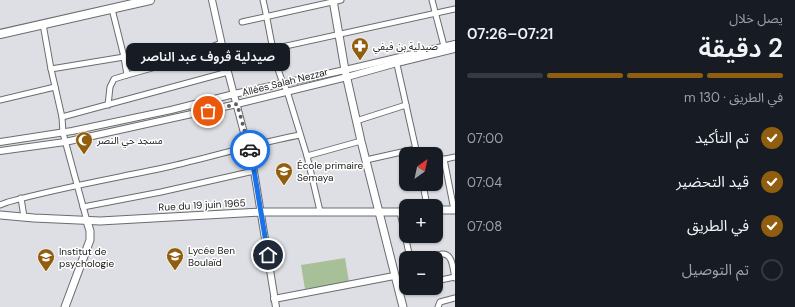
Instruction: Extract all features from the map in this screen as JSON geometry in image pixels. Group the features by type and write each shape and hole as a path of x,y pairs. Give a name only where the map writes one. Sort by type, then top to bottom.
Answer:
{"main road":[{"path":"0,34 150,0"},
{"path":"333,1 356,120 403,307"},
{"path":"443,210 454,210"},
{"name":"Rue du 19 juin 1965","path":"0,215 24,218 87,221 261,212 399,212"},
{"path":"65,307 90,240 90,231 87,221"}],"street":[{"path":"212,0 228,72 249,146 276,307"},
{"path":"264,0 282,83 307,156 320,211"},
{"path":"242,22 341,0"},
{"path":"432,0 444,46"},
{"path":"112,9 127,75"},
{"path":"244,55 455,9"},
{"path":"44,24 51,69 62,117 63,133 87,221"},
{"path":"108,105 110,87 114,79 181,60 221,43"},
{"path":"415,147 396,60 455,44"},
{"name":"Allées Salah Nezzar","path":"0,151 65,142 237,104 396,60 455,49"},
{"path":"51,69 124,57"},
{"path":"62,117 228,72"},
{"path":"0,142 63,133 203,103 282,83 346,74"},
{"path":"0,100 55,87"},
{"path":"356,120 406,105"},
{"path":"0,205 21,198 172,166 220,155 249,146 300,135"},
{"path":"307,156 361,141"},
{"path":"366,160 399,155"},
{"path":"454,210 444,159 455,157"},
{"path":"83,207 161,192 254,170"},
{"path":"21,198 24,218"},
{"path":"443,254 450,258 455,278 443,280"},
{"path":"274,299 394,276"},
{"path":"438,307 440,302 455,298"}],"green space":[{"path":"345,258 349,282 305,289 301,265"}],"way so far":[{"path":"208,111 237,104 250,150"}],"place":[{"name":"صيدلية بن فيفي","path":"360,61"},
{"name":"صيدلية ڨروف عبد الناصر","path":"208,111"},
{"name":"مسجد حي النصر","path":"84,155"},
{"name":"École primaire Semaya","path":"284,186"},
{"name":"Lycée Ben Boulaïd","path":"175,271"},
{"name":"Institut de psychologie","path":"46,272"}],"route":[{"path":"250,150 268,255"}]}
